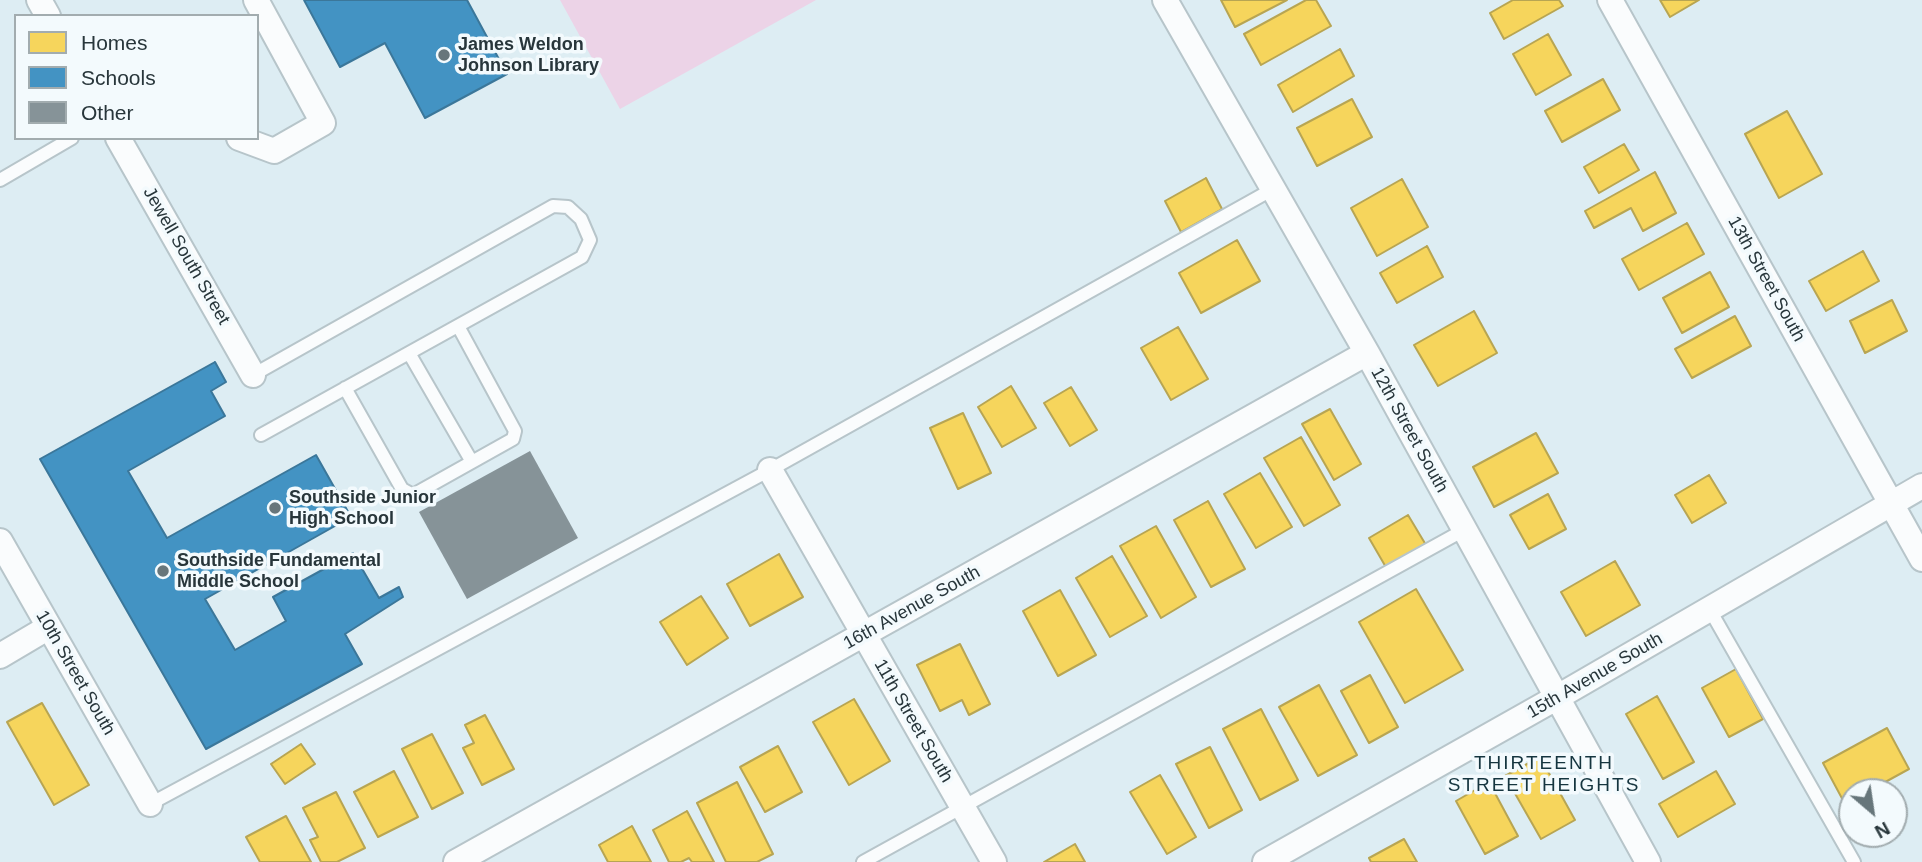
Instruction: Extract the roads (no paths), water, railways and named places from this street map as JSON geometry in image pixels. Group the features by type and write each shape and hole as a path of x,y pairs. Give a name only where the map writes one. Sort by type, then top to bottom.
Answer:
{"street":[{"path":"244,140 274,151 323,124 264,32 256,0"},
{"name":"12th Street South","path":"1165,0 1367,353 1648,862"},
{"name":"13th Street South","path":"1610,0 1922,559"},
{"name":"Jewell South Street","path":"119,140 253,375"},
{"name":"16th Avenue South","path":"456,862 1367,353"},
{"name":"11th Street South","path":"770,470 994,862"},
{"name":"15th Avenue South","path":"1265,862 1710,610 1922,486"},
{"name":"10th Street South","path":"0,541 150,804"},
{"path":"0,656 49,627"}],"lane":[{"path":"0,180 69,140"},
{"path":"150,804 770,470 1273,189"},
{"path":"253,375 553,206 568,207 581,219 590,240 582,257 261,435"},
{"path":"345,388 407,493 414,495 513,439 515,431 458,326"},
{"path":"409,353 471,462"},
{"path":"863,862 1464,530"},
{"path":"1710,610 1854,862"}],"place":[{"name":"James Weldon Johnson Library","path":"444,55"},
{"name":"Southside Junior High School","path":"275,508"},
{"name":"Southside Fundamental Middle School","path":"163,571"}],"district":[{"name":"THIRTEENTH STREET HEIGHTS","path":"1544,775"}]}
